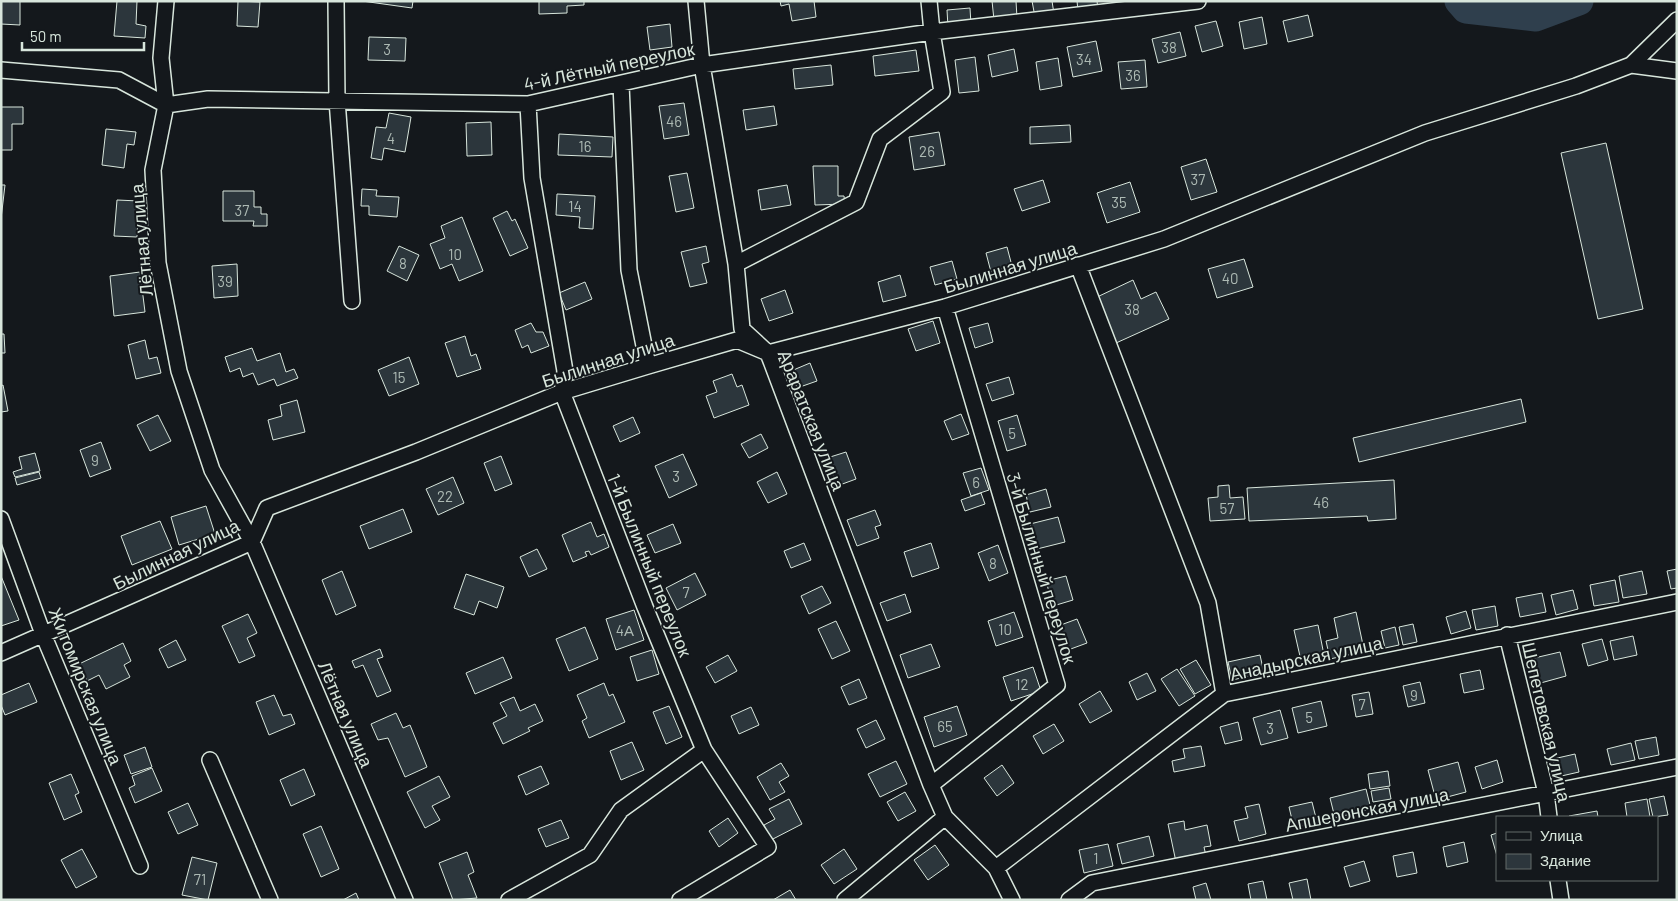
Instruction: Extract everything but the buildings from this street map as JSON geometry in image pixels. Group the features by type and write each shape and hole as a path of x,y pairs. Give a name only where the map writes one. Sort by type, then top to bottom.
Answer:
{"street":[{"name":"Лётная улица","path":"166,1 161,58 166,105 153,170 158,263 179,371 212,470 252,542 405,900"},
{"path":"336,1 337,100 352,301"},
{"name":"Араратская улица","path":"696,1 702,65 736,264 742,329 768,353 931,785 945,817"},
{"path":"736,264 856,202 880,139 942,92 929,1"},
{"name":"4-й Лётный переулок","path":"166,105 208,99 528,104 702,65 932,32 1198,1"},
{"path":"1631,65 1677,20"},
{"path":"1631,65 1677,71"},
{"name":"Былинная улица","path":"1,653 252,542 267,508 416,452 562,392 737,340 768,353 945,307 1164,239 1425,132 1576,86 1631,65"},
{"path":"1,70 119,80 166,105"},
{"path":"621,84 629,270 648,366"},
{"path":"528,104 532,178 566,370 562,392"},
{"path":"1078,265 1208,603 1224,694"},
{"name":"3-й Былинный переулок","path":"931,785 1058,686 945,307"},
{"name":"1-й Былинный переулок","path":"562,392 645,607 704,750 768,847 680,900"},
{"name":"Житомирская улица","path":"1,520 44,634 140,866"},
{"name":"Анадырская улица","path":"996,868 1224,694 1677,602"},
{"name":"Шепетовская улица","path":"1507,635 1546,793 1549,816"},
{"path":"509,900 590,855 621,810 704,750"},
{"path":"210,760 270,900"},
{"name":"Апшеронская улица","path":"1069,900 1092,882 1677,767"},
{"path":"845,900 945,817 996,868 1012,900"},
{"path":"1558,881 1561,900"}],"waterway":[{"path":"1459,1 1466,9 1536,17 1579,1"}]}
